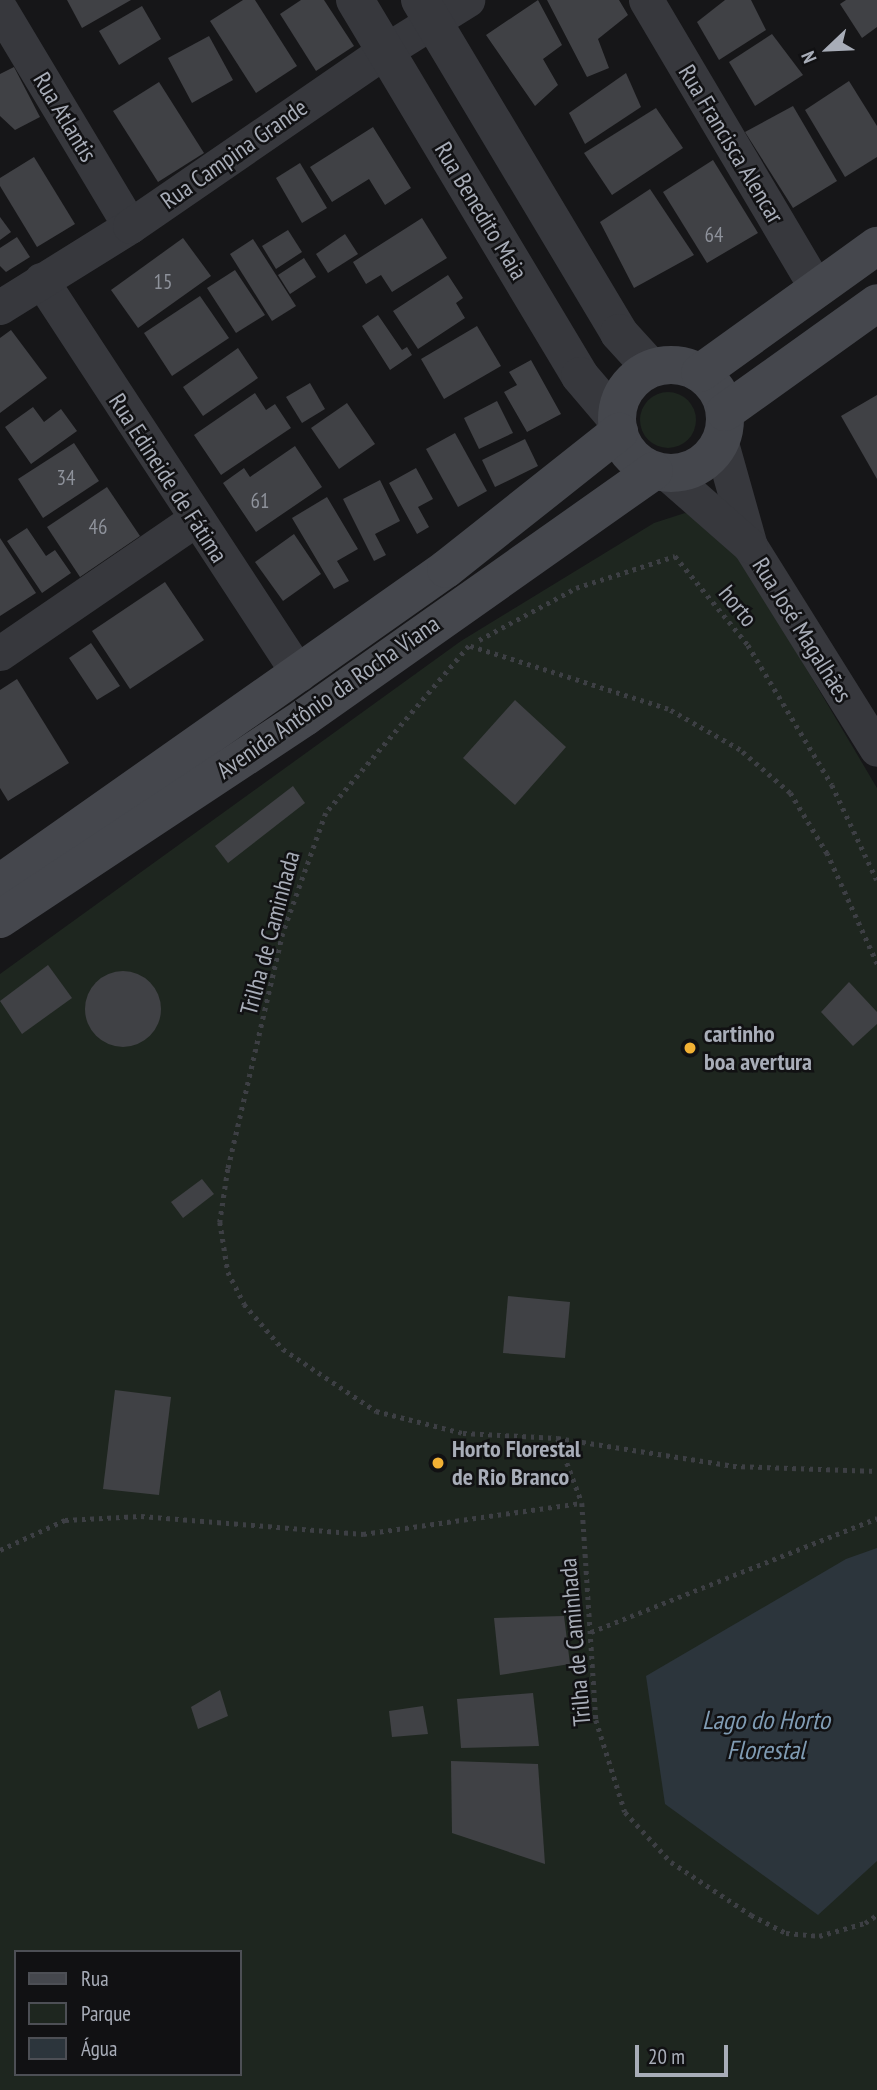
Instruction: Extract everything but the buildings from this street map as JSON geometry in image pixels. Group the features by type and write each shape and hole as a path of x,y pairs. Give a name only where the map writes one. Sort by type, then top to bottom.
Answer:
{"main road":[{"path":"701,373 877,246"},
{"path":"723,427 713,383 701,373 667,365 651,368 619,397 617,425 632,456 661,472 699,466 723,427 877,303"},
{"name":"Avenida Antônio da Rocha Viana","path":"0,883 299,674 520,513 617,425"},
{"name":"Avenida Antônio da Rocha Viana","path":"0,919 305,717 661,472"}],"street":[{"name":"Rua Benedito Maia","path":"355,0 580,376 617,425"},
{"name":"Rua Campina Grande","path":"0,307 130,226 385,51 427,11 467,0"},
{"name":"Rua Francisca Alencar","path":"646,0 817,289"},
{"path":"427,11 619,333 651,368"},
{"name":"Rua Atlantis","path":"2,15 130,226"},
{"name":"Rua Edineide de Fátima","path":"41,280 194,520 299,674"},
{"name":"Rua José Magalhães","path":"723,427 750,546"},
{"name":"Rua José Magalhães","path":"661,472 750,546 877,749"},
{"path":"0,653 194,520"}],"path":[{"name":"horto","path":"469,646 576,588 675,556 748,645 832,785 877,880"},
{"path":"469,646 668,709 740,750 790,793 827,854 877,964"},
{"name":"Trilha de Caminhada","path":"469,646 326,813 283,933 228,1168 220,1222 228,1272 244,1304 283,1349 376,1411 463,1433 557,1438 733,1466 877,1471"},
{"name":"Trilha de Caminhada","path":"557,1438 582,1503 596,1720 610,1775 625,1812 671,1862 751,1915 786,1933 819,1936 865,1923 877,1915"},
{"path":"0,1550 65,1520 141,1516 363,1534 582,1503"},
{"path":"591,1632 877,1518"}],"green space":[{"path":"668,392 683,397 691,405 696,420 691,435 683,443 668,448 653,443 645,435 640,420 645,405 653,397"},
{"name":"Horto Florestal de Rio Branco","path":"685,513 714,521 748,570 877,788 877,2090 0,2090 0,974 461,641 654,523"}],"water":[{"name":"Lago do Horto Florestal","path":"877,1548 877,1861 818,1915 665,1804 646,1676 846,1559"}],"place":[{"name":"cartinho boa avertura","path":"690,1048"},
{"name":"Horto Florestal de Rio Branco","path":"438,1463"}]}
